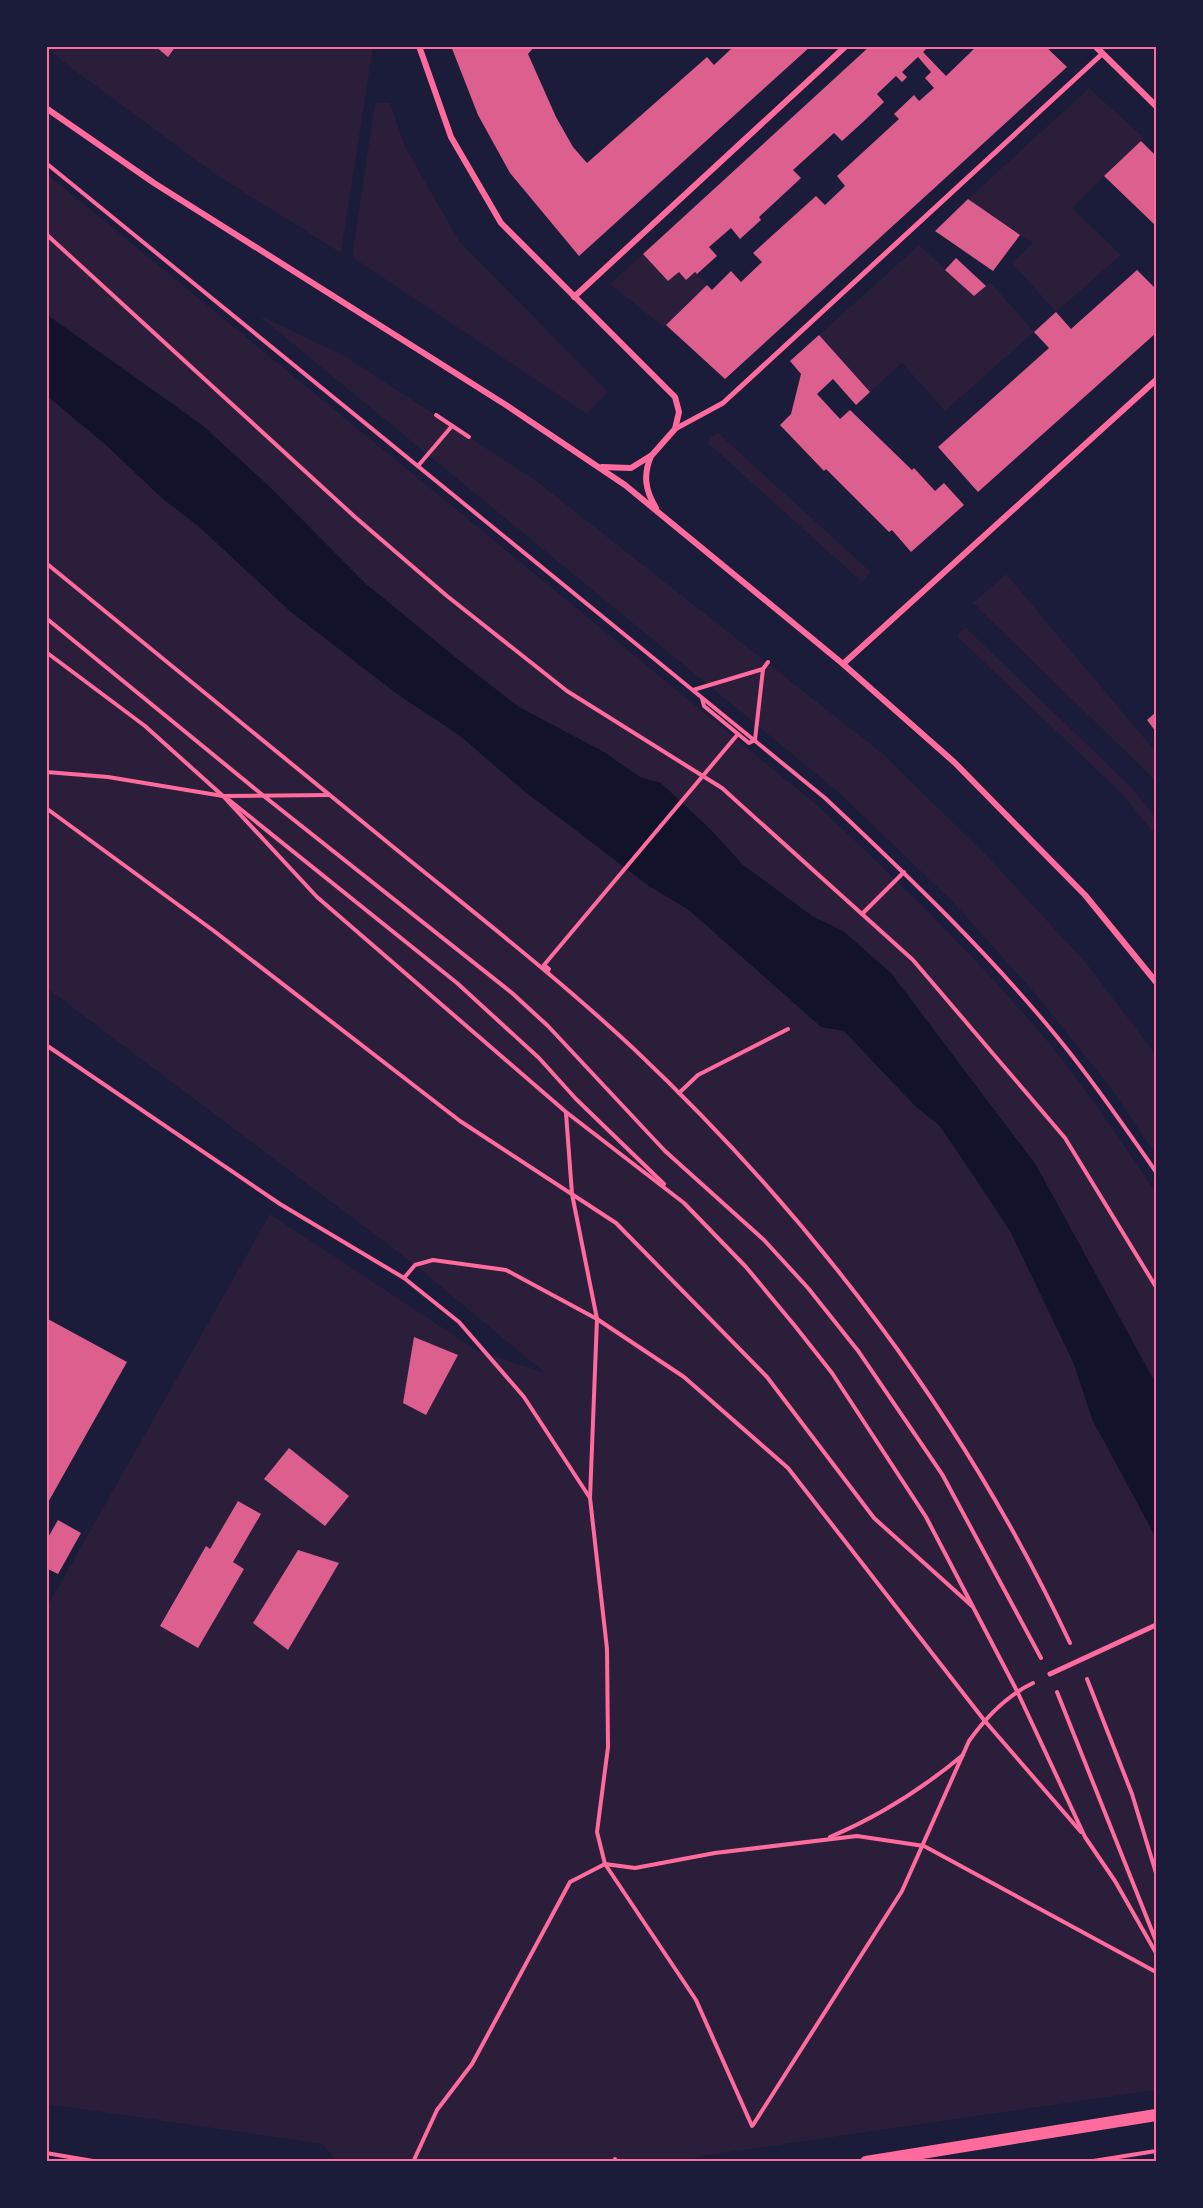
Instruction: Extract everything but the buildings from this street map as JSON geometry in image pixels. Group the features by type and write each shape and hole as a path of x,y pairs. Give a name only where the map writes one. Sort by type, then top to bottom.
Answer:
{"main road":[{"path":"866,2162 1156,2115"}],"street":[{"path":"419,46 440,110 470,173 501,223 675,397 679,412 675,429"},
{"path":"574,297 846,46"},
{"path":"1095,46 1156,106"},
{"path":"598,467 621,470 631,468 652,455 675,429 723,402 1102,54"},
{"path":"46,108 154,183 496,399 598,467 659,512 843,664 946,754 1085,895 1156,982"},
{"path":"843,664 1156,380"},
{"path":"652,455 647,466 646,489 659,512"},
{"path":"1050,1674 1156,1625"}],"path":[{"path":"46,163 825,798 904,872 977,947 1062,1043 1156,1172"},
{"path":"46,234 355,517 447,596 567,691 722,788 912,960 1065,1138 1156,1287"},
{"path":"436,415 469,437"},
{"path":"418,466 452,426"},
{"path":"46,563 537,963 679,1093 748,1166 828,1257 901,1354 1007,1520 1047,1593 1078,1660 1132,1794 1156,1873"},
{"path":"46,618 265,797 512,993 548,1026 665,1151 764,1240 808,1288 859,1352 942,1474 1050,1674 1156,1941"},
{"path":"46,652 145,726 223,796 457,983 539,1058 633,1156 684,1203 746,1267 832,1373 926,1517 1017,1691 1085,1837"},
{"path":"693,690 762,669 768,662"},
{"path":"755,740 762,669"},
{"path":"702,697 704,706 737,735 749,743 755,740"},
{"path":"545,963 737,735"},
{"path":"46,772 108,777 223,796 330,795"},
{"path":"223,796 317,897 566,1112 684,1203"},
{"path":"46,808 214,931 460,1121 616,1223 767,1377 874,1518 975,1610"},
{"path":"862,914 904,872"},
{"path":"537,963 538,961 545,963 549,969 547,972"},
{"path":"679,1093 698,1075 788,1029"},
{"path":"46,1045 280,1204 404,1278 459,1322 524,1398 590,1498"},
{"path":"566,1112 572,1194 597,1319 590,1498 607,1649 608,1747 597,1832 605,1864 696,2000 752,2126 902,1891 964,1754 984,1720 1017,1691 1050,1674"},
{"path":"404,1278 415,1265 433,1260 506,1270 597,1319 684,1377 788,1468 984,1720 1085,1837 1115,1881 1156,1953"},
{"path":"824,1840 870,1820 928,1784 964,1754"},
{"path":"413,2162 437,2110 472,2064 570,1882 605,1864 635,1868 715,1853 857,1836 924,1846 1156,1972"},
{"path":"1087,2162 1156,2151"},
{"path":"46,2153 99,2162"}],"shaded area":[{"path":"46,47 373,47 341,253 218,176"},
{"path":"1089,88 1144,138 1072,208 1121,255 1056,312 1012,263 1033,243 968,199"},
{"path":"375,103 390,103 405,147 459,241 608,392 587,414 352,257"},
{"path":"47,174 818,806 939,923 1026,1016 1080,1083 1156,1193 1156,2090 660,2162 336,2161 323,2144 47,2104 47,1607 270,1214 476,1350 545,1373 415,1265 47,988"},
{"path":"919,245 974,296 990,282 1034,332 945,411 902,363 870,392 819,335"},
{"path":"643,254 668,281 679,272 686,280 695,272 707,285 664,327 610,284"},
{"path":"46,314 202,425 270,487 365,583 471,670 519,707 604,752 640,777 661,783 712,831 742,864 812,916 843,931 891,973 1036,1165 1156,1384 1156,1538 1092,1419 1073,1362 1010,1231 939,1125 916,1107 844,1031 821,1027 689,910 649,886 524,791 459,735 397,694 291,612 197,525 163,499 107,446 47,396"},
{"path":"258,315 343,355 535,480 883,754 990,859 1087,964 1156,1055 1156,1155 1111,1088 1033,991 953,902 836,790"},
{"path":"718,433 871,572 862,582 708,443 711,437"},
{"path":"1006,574 1156,752 1156,781 973,603"},
{"path":"966,628 1131,787 1156,818 1156,830 1152,831 1123,795 958,637 960,631"}]}
